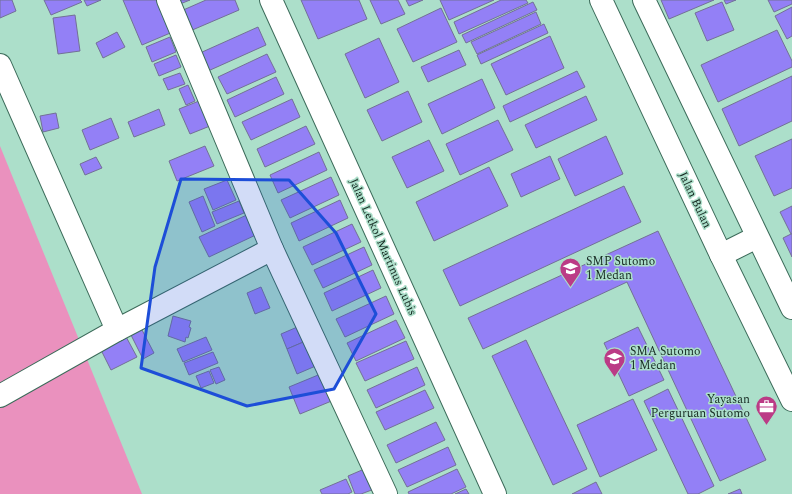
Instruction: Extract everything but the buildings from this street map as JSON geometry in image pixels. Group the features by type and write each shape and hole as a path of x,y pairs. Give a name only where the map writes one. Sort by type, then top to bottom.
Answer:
{"street":[{"path":"168,0 272,249 386,494"},
{"name":"Jalan Letkol Martinus Lubis","path":"271,0 495,494"},
{"name":"Jalan Bulan","path":"600,0 792,400"},
{"path":"644,0 792,308"},
{"path":"0,65 117,330"},
{"path":"722,255 758,237"},
{"path":"0,396 117,330 272,249"}],"highlighted area":[{"path":"181,179 289,180 336,233 376,314 334,389 247,406 141,368 155,267"}],"shaded area":[{"path":"0,146 142,494 0,494"}],"place":[{"name":"SMP Sutomo 1 Medan","path":"570,288"},
{"name":"SMA Sutomo 1 Medan","path":"615,378"},
{"name":"Yayasan Perguruan Sutomo","path":"766,426"}]}
